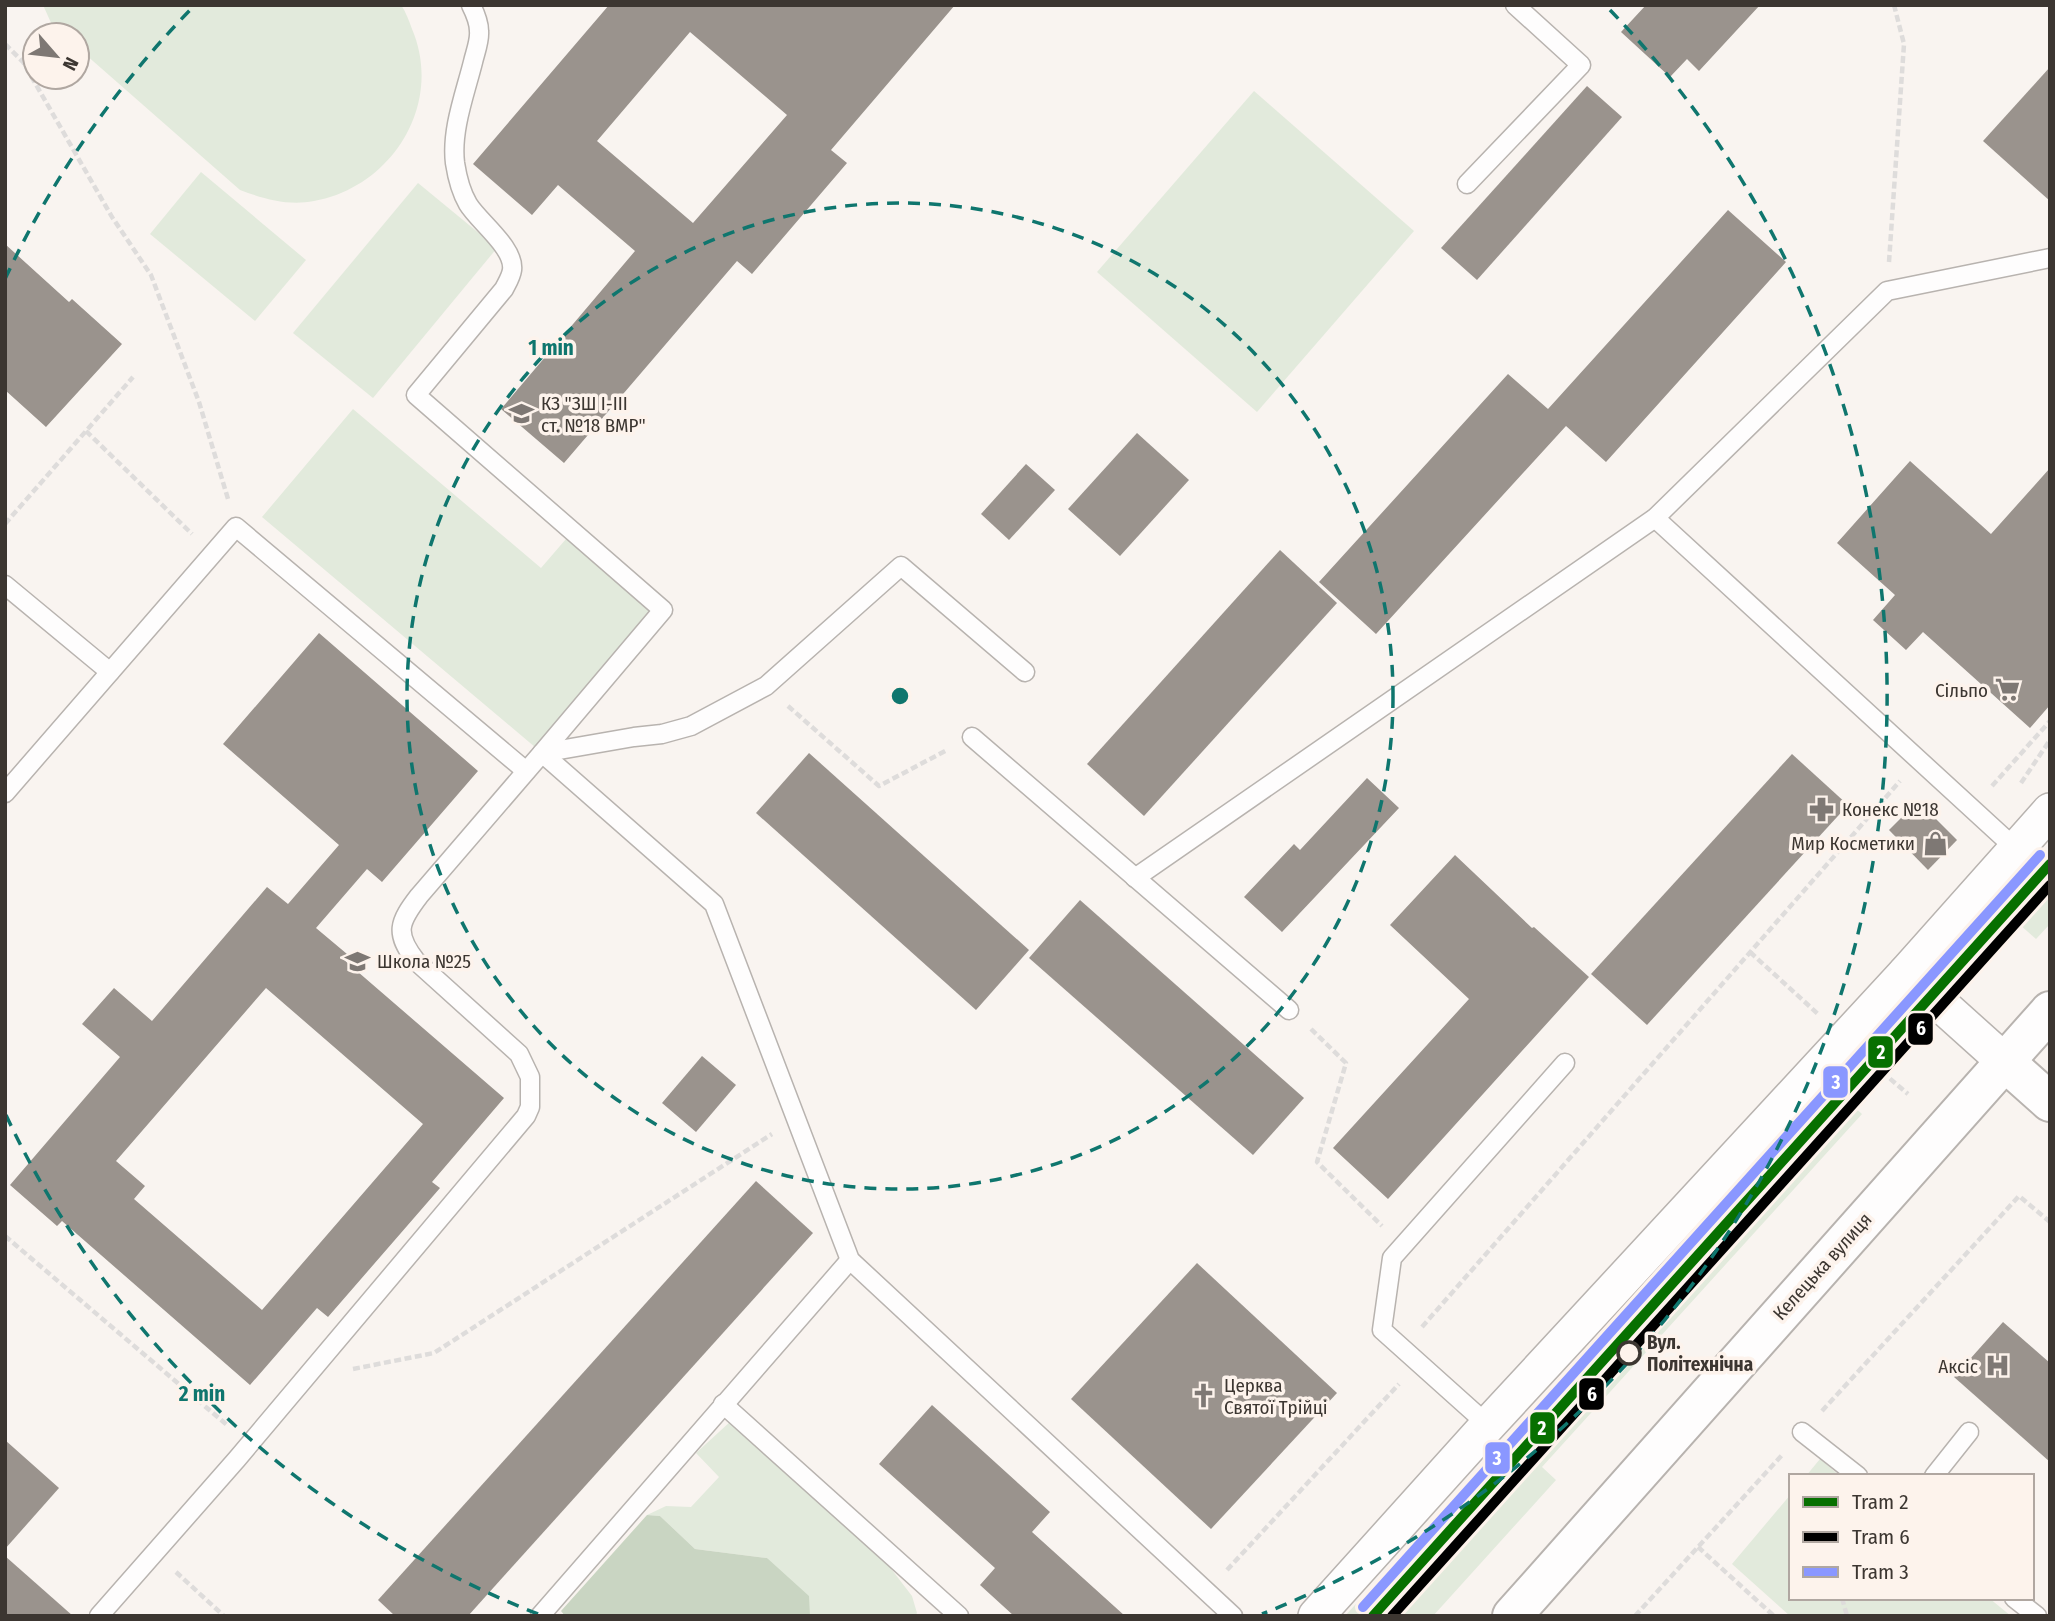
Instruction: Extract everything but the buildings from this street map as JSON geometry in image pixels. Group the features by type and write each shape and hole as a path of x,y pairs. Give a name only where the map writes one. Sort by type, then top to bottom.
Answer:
{"main road":[{"name":"Келецька вулиця","path":"1512,1616 2050,1012"},
{"path":"2004,1061 2050,1102"}],"street":[{"path":"1316,1616 1488,1425 1906,974 2050,811"},
{"path":"1906,974 2004,1061"}],"lane":[{"path":"99,1616 249,1444 526,1116 530,1107 530,1077 519,1054 416,961 406,948 401,933 407,911 419,895 663,610 416,395 503,289 512,267 505,248 466,201 454,157 456,128 480,31 476,13 471,5"},
{"path":"1467,184 1581,65 1515,5"},
{"path":"1135,878 1655,518 1887,291 2050,258"},
{"path":"1655,518 2016,849"},
{"path":"5,793 236,527 526,771"},
{"path":"542,753 662,734 691,726 766,686 901,566 1025,672"},
{"path":"5,585 110,673"},
{"path":"972,737 1289,1010"},
{"path":"542,753 714,904 850,1260 1233,1616"},
{"path":"1488,1425 1382,1330 1392,1258 1564,1063"},
{"path":"540,1616 850,1260"},
{"path":"723,1404 959,1616"},
{"path":"1802,1432 1855,1474"},
{"path":"1936,1474 1969,1432"},
{"path":"2017,1600 2037,1616"}],"path":[{"path":"1887,291 1903,44 1895,5"},
{"path":"5,44 23,62 112,217 151,275 199,402 236,527"},
{"path":"5,524 133,377"},
{"path":"86,431 214,553"},
{"path":"766,686 879,786 972,737"},
{"path":"1972,809 2050,722"},
{"path":"1403,1349 1918,760"},
{"path":"1289,1010 1346,1063 1317,1162 1403,1246"},
{"path":"304,1378 434,1353 796,1118"},
{"path":"1635,1616 2019,1196 2050,1222"},
{"path":"5,1236 249,1444"},
{"path":"1207,1592 1419,1363"},
{"path":"1698,1547 1774,1616"},
{"path":"154,1553 224,1616"}],"shaded area":[{"path":"43,5 401,5 420,57 421,86 416,113 404,138 388,160 367,179 342,193 314,201 276,201 240,190 91,59 91,21 50,21"},
{"path":"1254,91 1414,231 1257,412 1097,272"},
{"path":"201,172 306,260 255,321 150,234"},
{"path":"418,183 497,248 373,398 293,333"},
{"path":"353,409 541,568 572,532 663,610 542,753 262,517"},
{"path":"2050,855 2050,924 2036,939 2002,909"},
{"path":"1826,1082 1862,1114 1542,1467 1556,1480 1433,1616 1345,1616"},
{"path":"731,1421 882,1557 912,1596 917,1613 915,1616 809,1616 767,1558 695,1549 660,1516 647,1515 666,1506 691,1507 719,1477 696,1453"},
{"path":"1820,1459 1838,1474 1808,1474"},
{"path":"1789,1496 1789,1600 1991,1600 2011,1616 1790,1616 1732,1564"}],"green space":[{"path":"647,1515 660,1516 695,1549 767,1558 809,1596 810,1616 565,1616 561,1611"}],"tram line":[{"name":"3","path":"1363,1607 2040,855"},
{"name":"2","path":"1373,1616 2050,864"},
{"name":"6","path":"1392,1616 2050,885"}],"place":[{"name":"КЗ \"ЗШ І-ІІІ ст. №18 ВМР\"","path":"521,414"},
{"name":"Сільпо","path":"2008,690"},
{"name":"Конекс №18","path":"1822,809"},
{"name":"Мир Косметики","path":"1935,843"},
{"name":"Школа №25","path":"357,961"},
{"name":"Вул. Політехнічна","path":"1629,1353"},
{"name":"Аксіс","path":"1998,1366"},
{"name":"Церква Святої Трійці","path":"1204,1396"}]}
